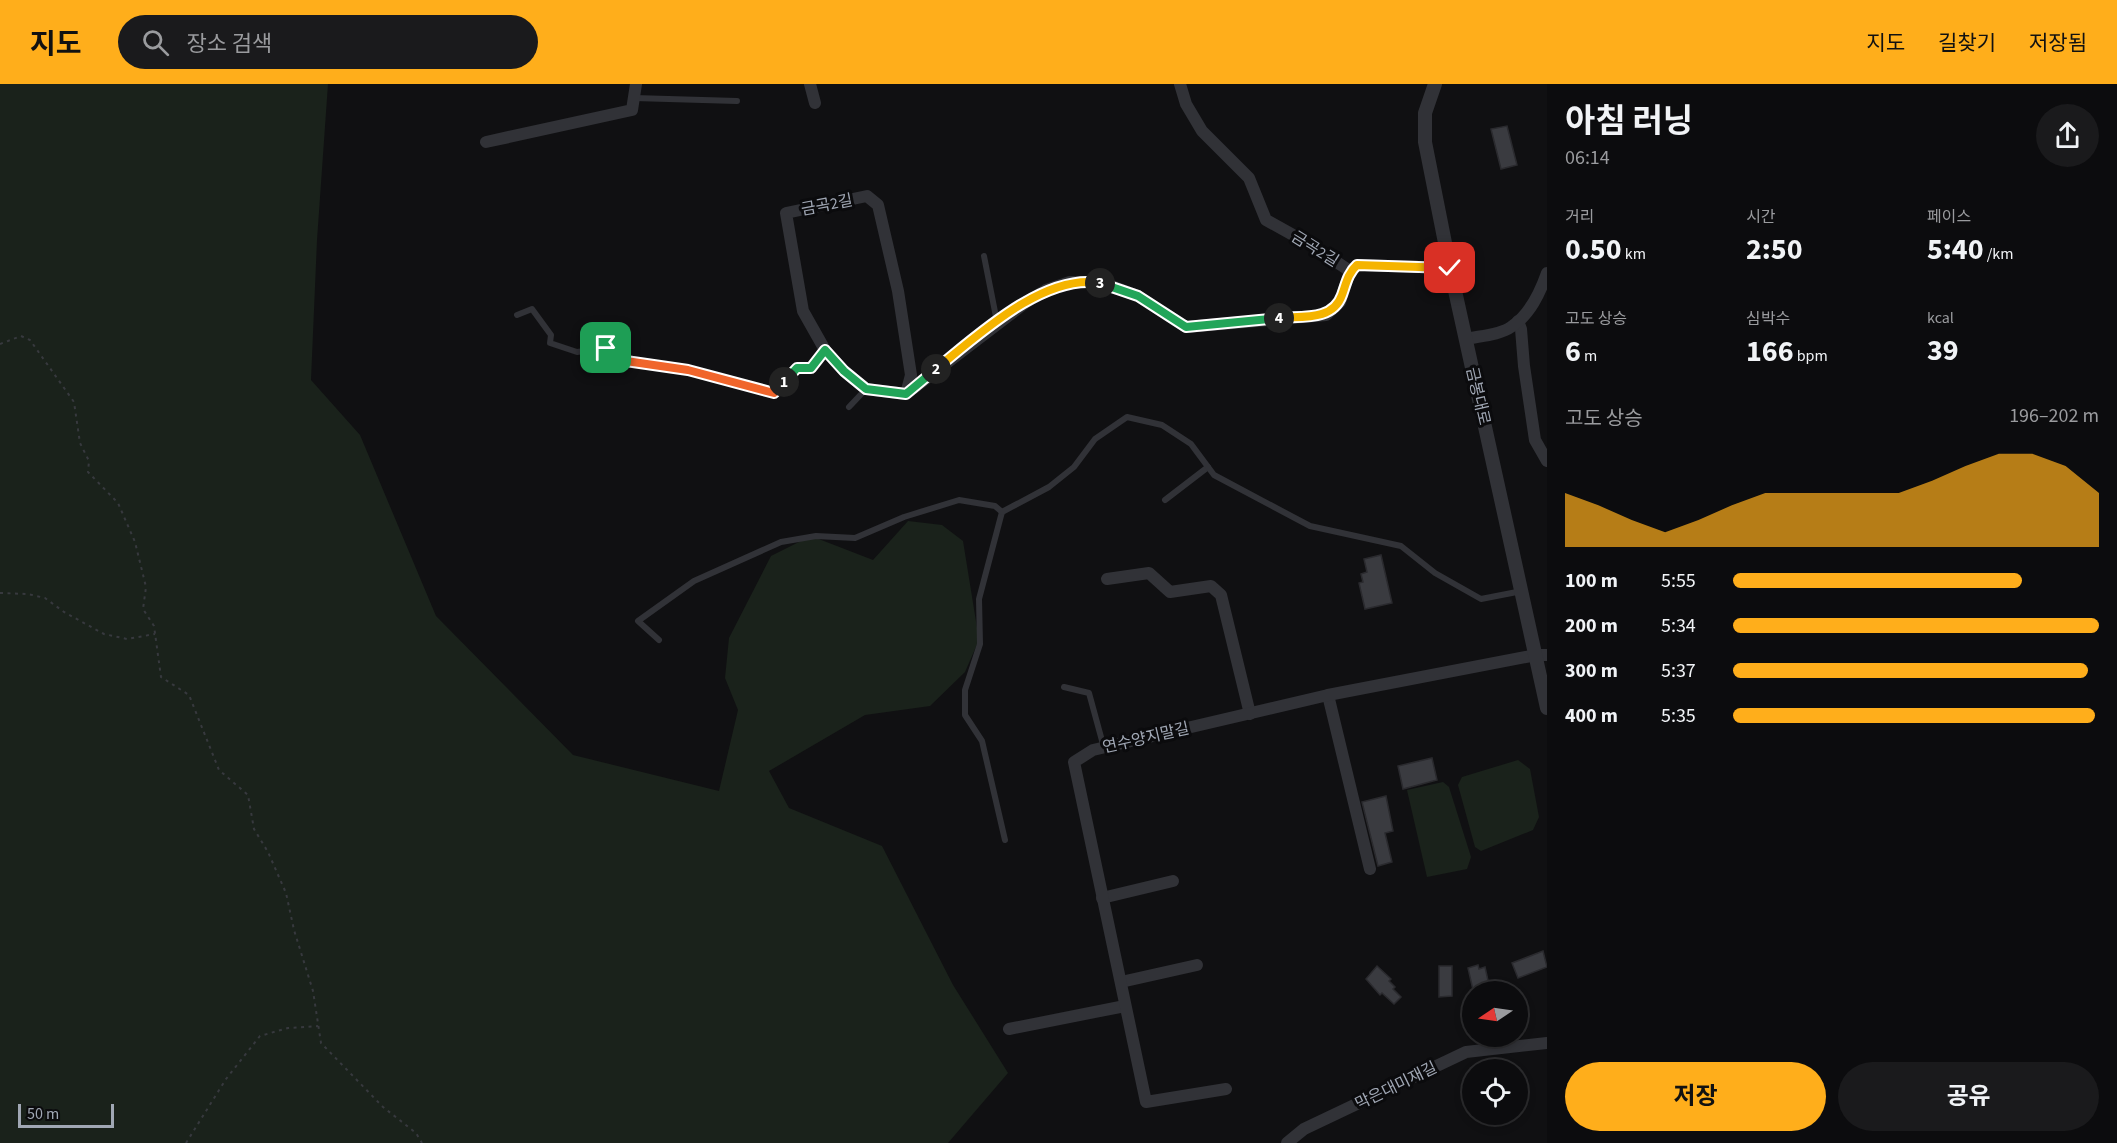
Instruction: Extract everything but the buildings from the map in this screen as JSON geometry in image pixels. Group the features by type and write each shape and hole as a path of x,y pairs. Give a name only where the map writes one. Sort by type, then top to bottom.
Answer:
{"street":[{"path":"486,142 632,110 636,84"},
{"path":"810,84 815,103"},
{"name":"금곡2길","path":"1180,84 1186,104 1202,130 1249,178 1266,220 1311,245 1350,271"},
{"name":"금봉대로","path":"1435,84 1425,112 1425,142 1450,268 1522,591 1541,655 1547,708"},
{"name":"금곡2길","path":"866,389 844,371 825,350 803,311 786,213 867,196 878,205 897,291 911,375 906,394"},
{"name":"금곡2길","path":"906,394 997,322 1046,290 1070,282 1112,286 1138,296 1186,327 1326,315 1340,302 1350,271 1357,265 1450,268"},
{"path":"1466,339 1510,328 1530,309 1541,292 1547,273"},
{"path":"1518,321 1521,329 1535,440 1547,461"},
{"path":"866,389 906,394"},
{"path":"1107,579 1149,573 1170,592 1211,586 1221,596 1250,714"},
{"name":"연수양지말길","path":"1226,1089 1146,1102 1074,762 1093,750 1328,695 1541,655"},
{"path":"1328,695 1370,869"},
{"path":"1102,898 1173,881"},
{"path":"1121,982 1197,965"},
{"path":"1009,1029 1125,1006"},
{"name":"막은대미재길","path":"1287,1143 1304,1129 1466,1052 1547,1043"}],"lane":[{"path":"634,98 737,101"},
{"path":"984,256 997,322"},
{"path":"517,315 532,309 551,335 550,343 577,352 606,348 619,360 688,370 774,393 797,368 811,368 825,350"},
{"path":"849,408 866,389"},
{"path":"1005,840 982,741 966,715 965,690 980,644 979,599 1002,512 1049,487 1074,467 1095,439 1127,417 1162,425 1191,444 1214,475 1310,526 1401,546 1435,573 1481,599 1522,591"},
{"path":"1165,500 1208,466"},
{"path":"659,640 638,621 694,581 781,542 816,536 855,538 904,518 959,500 995,506 1002,512"},
{"path":"1064,687 1089,693 1104,748"}],"path":[{"path":"0,344 21,336 30,340 74,402 80,443 89,461 88,472 118,503 135,542 146,587 142,609 154,626 161,677 189,695 219,770 248,795 254,829 268,852 286,893 294,930 313,991 321,1043 383,1107 416,1133 422,1143"},
{"path":"0,593 28,594 45,598 64,612 104,634 127,639 155,634"},
{"path":"186,1143 226,1079 260,1036 288,1028 319,1026"}],"shaded area":[{"path":"0,84 328,84 317,240 311,380 360,435 436,616 573,755 719,791 738,710 725,678 729,638 771,556 811,536 873,560 908,521 942,525 963,541 979,640 965,672 930,706 865,715 769,771 789,808 882,846 953,985 1008,1073 948,1143 0,1143"},
{"path":"1518,760 1530,769 1539,817 1533,830 1481,851 1475,847 1458,785 1462,777"},
{"path":"1443,782 1449,787 1471,857 1467,869 1427,877 1407,790"}],"route":[{"path":"606,348 619,360 688,370 774,393 797,368 811,368 825,350 844,371 866,389 906,394 1024,303 1046,290 1070,282 1090,282 1112,286 1138,296 1186,327 1326,315 1340,302 1350,271 1357,265 1450,268"}]}
